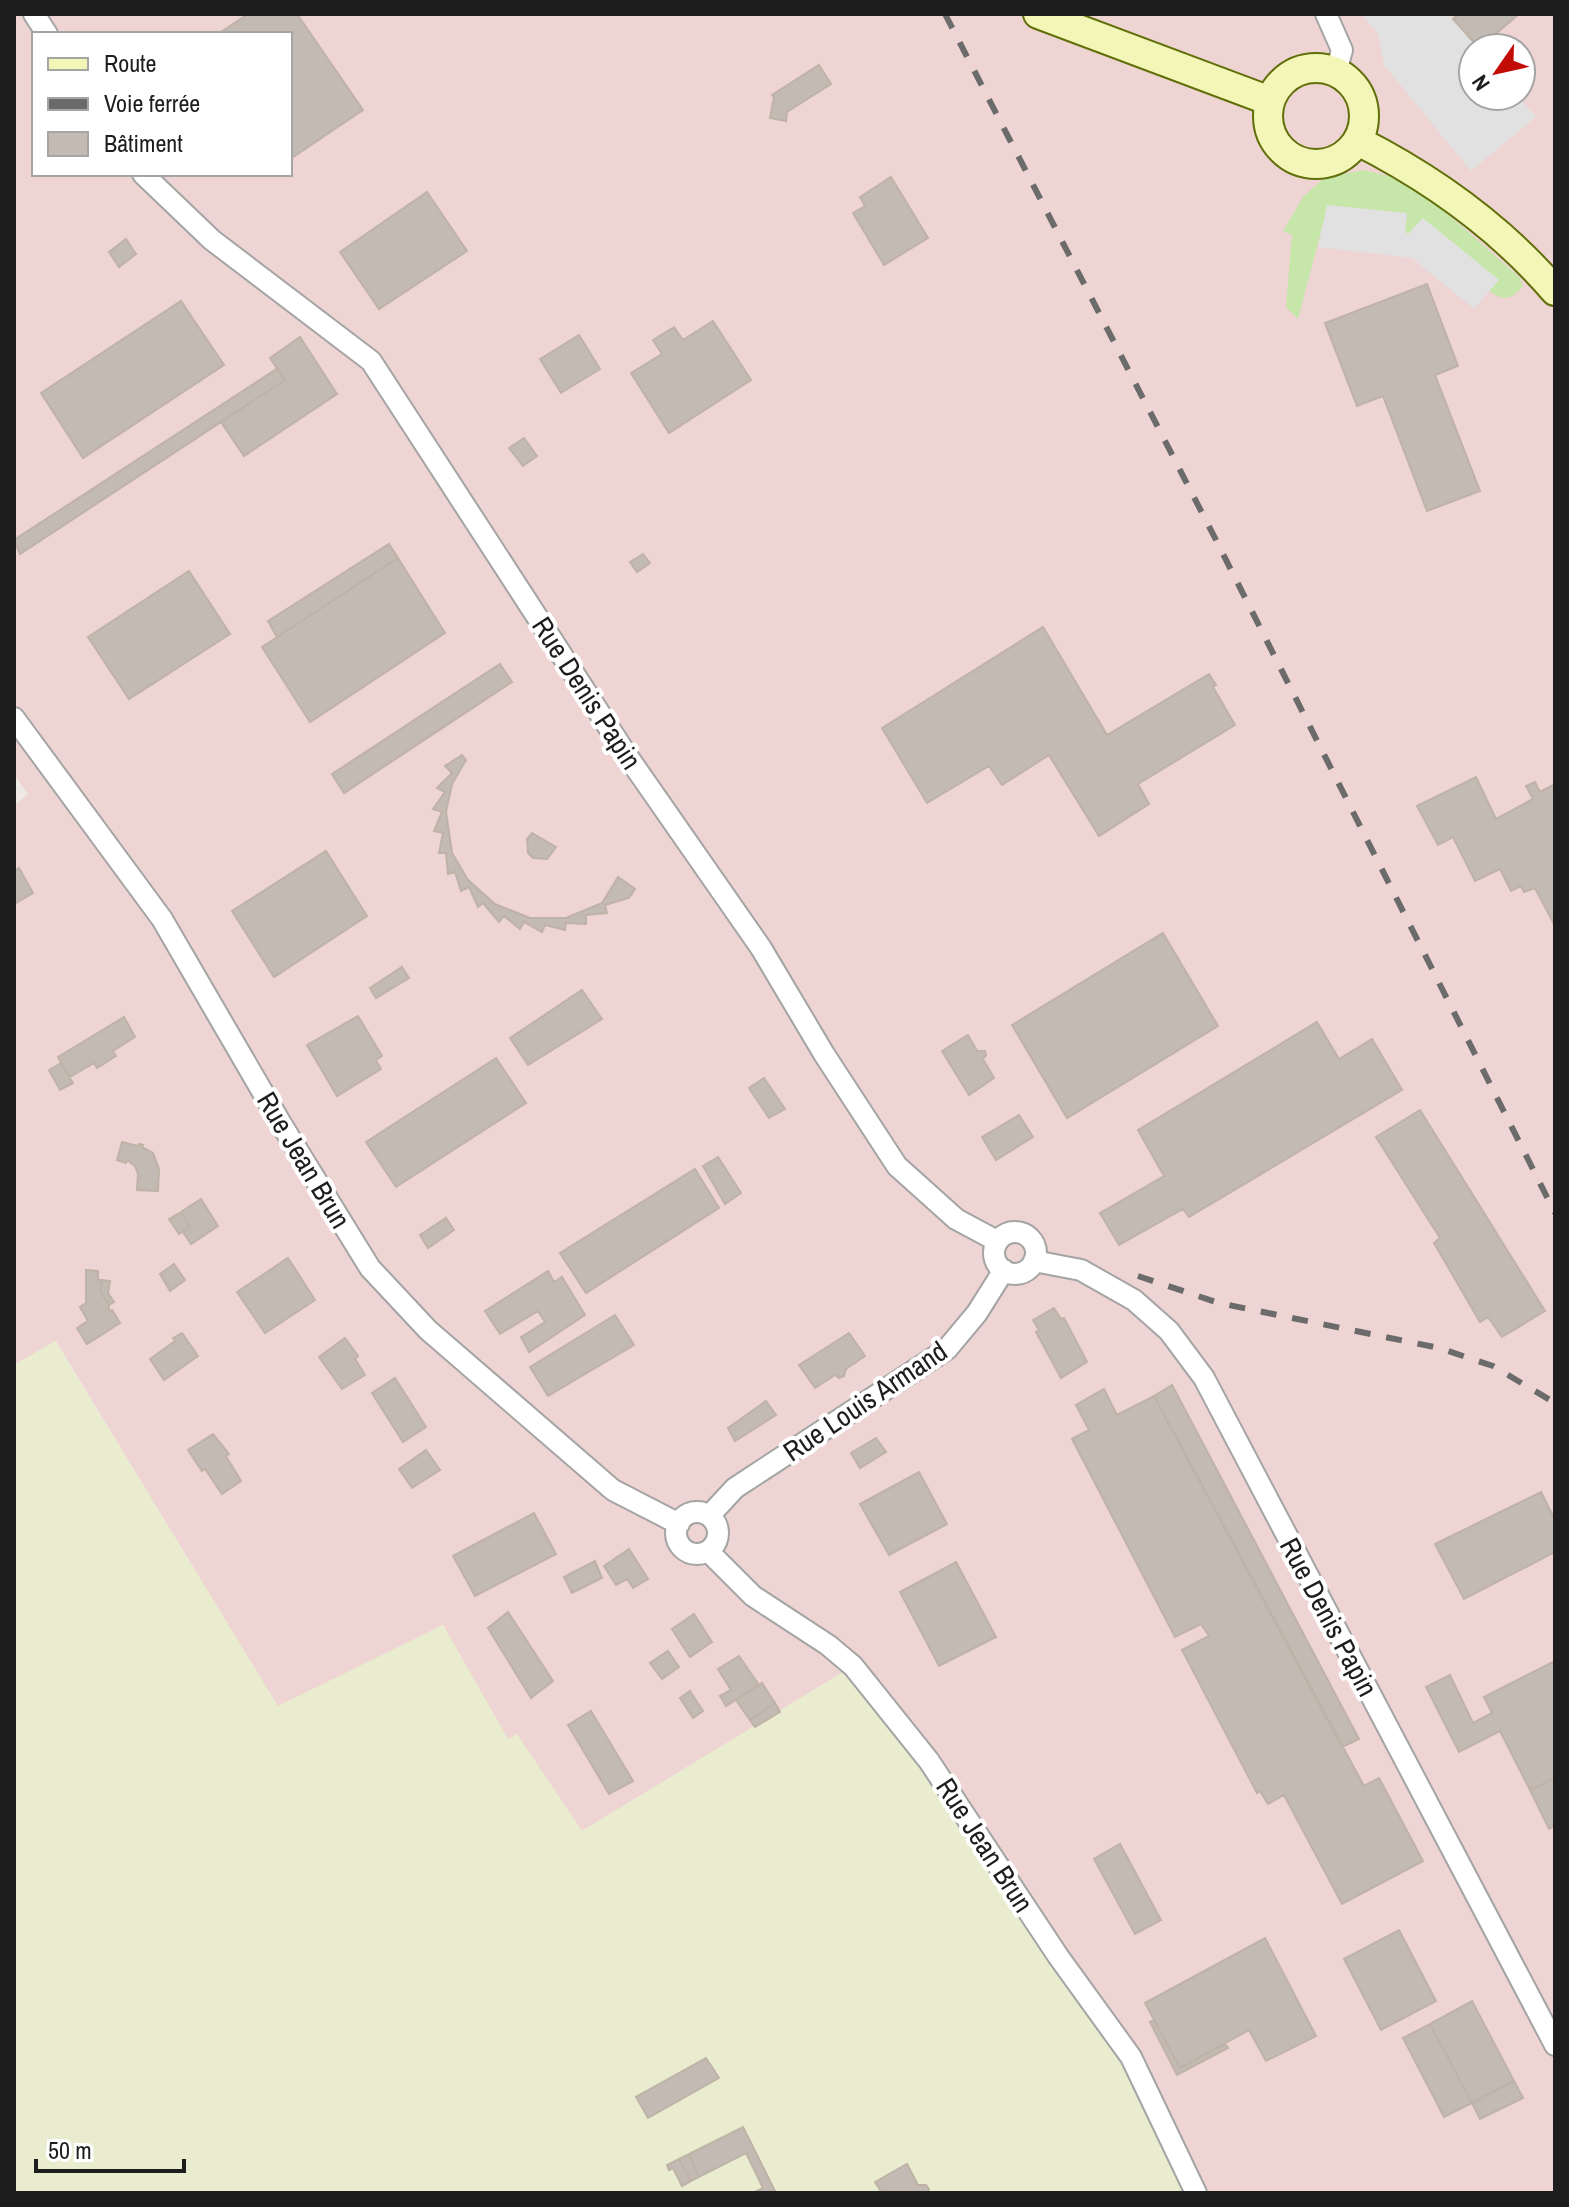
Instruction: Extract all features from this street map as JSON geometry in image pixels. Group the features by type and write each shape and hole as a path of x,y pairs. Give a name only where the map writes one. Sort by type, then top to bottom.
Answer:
{"main road":[{"path":"1038,14 1270,101"},
{"path":"1321,68 1336,72 1355,88 1364,110 1364,126 1358,141 1348,153 1319,165 1304,163 1278,146 1270,132 1270,101 1289,76 1304,69 1321,68"},
{"path":"1358,141 1445,191 1499,233 1555,291"}],"street":[{"path":"34,14 46,32"},
{"path":"1326,14 1342,50 1336,72"},
{"name":"Rue Denis Papin","path":"145,176 212,240 371,361 628,757 761,948 824,1054 897,1166 956,1219 997,1241"},
{"name":"Rue Jean Brun","path":"14,718 162,919 280,1122 370,1268 428,1330 613,1490 679,1524"},
{"path":"1012,1231 1026,1234 1035,1245 1034,1261 1021,1273 1004,1270 994,1257 997,1241 1012,1231"},
{"name":"Rue Denis Papin","path":"1034,1261 1081,1270 1134,1300 1169,1331 1204,1378 1555,2045"},
{"name":"Rue Louis Armand","path":"709,1516 735,1488 947,1349 977,1313 1004,1270"},
{"path":"689,1514 709,1516 717,1527 717,1541 708,1551 695,1554 683,1549 677,1537 679,1524 689,1514"},
{"name":"Rue Jean Brun","path":"708,1551 753,1596 828,1645 853,1666 929,1761 1058,1956 1131,2057 1196,2193"}],"shaded area":[{"path":"14,14 1555,14 1555,2193 1191,2193 853,1666 582,1831 517,1735 508,1740 443,1625 278,1707 56,1341 14,1365 14,806 28,794 14,774"},
{"path":"1361,14 1449,14 1464,32 1457,32 1457,112 1532,112 1536,117 1471,171 1384,65 1378,34"},
{"path":"1327,205 1407,213 1405,231 1408,234 1423,218 1499,280 1474,309 1412,258 1318,247"}],"green space":[{"path":"1363,170 1393,177 1431,199 1520,278 1523,286 1508,298 1489,291 1499,280 1405,232 1407,214 1328,205 1298,319 1286,307 1292,235 1283,231 1303,197 1324,178"},
{"path":"55,1341 278,1706 443,1625 508,1739 517,1734 582,1831 853,1666 1131,2057 1191,2193 14,2193 14,1365"}],"building":[{"path":"248,14 297,14 363,110 292,158 292,32 221,32"},
{"path":"1458,14 1519,14 1498,32 1465,32 1453,19"},
{"path":"819,65 831,84 787,112 786,121 770,118 772,95"},
{"path":"891,177 928,238 884,265 853,213 865,206 860,197"},
{"path":"427,192 467,251 379,309 340,252"},
{"path":"126,239 136,254 119,267 109,252"},
{"path":"1427,284 1458,366 1435,375 1480,491 1427,511 1383,396 1357,406 1325,323"},
{"path":"181,301 224,365 83,458 41,393"},
{"path":"713,321 751,380 669,433 631,373 662,354 653,340 674,327 683,340"},
{"path":"579,335 600,369 561,393 540,359"},
{"path":"300,337 337,394 244,456 221,422 285,380 270,358"},
{"path":"278,368 285,380 20,554 14,540"},
{"path":"524,438 537,456 523,466 509,448"},
{"path":"389,544 398,558 277,637 268,621"},
{"path":"643,554 650,563 637,572 630,562"},
{"path":"398,558 445,633 310,722 262,647"},
{"path":"189,571 230,634 129,699 88,637"},
{"path":"1043,627 1107,735 1209,674 1235,725 1138,784 1149,804 1099,836 1049,755 1002,785 989,766 927,803 882,728"},
{"path":"500,664 512,682 344,793 332,774"},
{"path":"462,755 466,760 452,784 446,812 452,853 468,880 495,904 530,918 566,918 602,903 618,877 635,889 629,898 605,905 607,913 586,915 586,924 566,923 565,930 545,925 542,932 524,922 520,929 504,916 499,922 483,903 478,907 469,887 461,891 455,872 448,874 446,853 439,853 443,833 434,831 442,812 433,809 445,792 437,788 452,773 445,766"},
{"path":"1476,777 1496,819 1533,799 1526,786 1535,782 1540,792 1555,784 1555,926 1535,888 1524,892 1521,886 1511,891 1500,869 1475,881 1453,837 1438,845 1417,806"},
{"path":"532,833 556,847 547,859 533,858 528,853 527,839"},
{"path":"326,851 367,916 274,977 232,911"},
{"path":"19,868 33,893 14,904 14,871"},
{"path":"1163,933 1218,1026 1067,1118 1012,1025"},
{"path":"402,967 409,978 376,998 370,988"},
{"path":"582,990 602,1019 528,1065 510,1038"},
{"path":"358,1016 382,1056 376,1060 381,1069 337,1096 307,1045"},
{"path":"124,1017 135,1037 113,1051 116,1056 97,1068 94,1063 70,1077 58,1057"},
{"path":"1317,1022 1339,1059 1372,1039 1402,1090 1189,1217 1183,1209 1119,1245 1100,1213 1164,1176 1138,1130"},
{"path":"968,1035 977,1051 985,1051 983,1059 994,1078 969,1095 942,1051"},
{"path":"496,1058 526,1103 396,1187 366,1142"},
{"path":"61,1063 73,1083 60,1090 49,1070"},
{"path":"764,1078 785,1109 769,1118 749,1088"},
{"path":"1420,1110 1545,1311 1502,1337 1488,1317 1480,1322 1434,1243 1440,1238 1376,1137"},
{"path":"1019,1115 1033,1137 996,1160 982,1137"},
{"path":"122,1142 143,1145 153,1153 159,1169 158,1191 137,1190 135,1166 127,1160 126,1163 117,1160"},
{"path":"718,1157 741,1193 725,1204 703,1166"},
{"path":"695,1169 719,1208 586,1293 560,1253"},
{"path":"201,1199 218,1226 191,1244 183,1232 190,1227 181,1212"},
{"path":"181,1212 190,1227 179,1234 169,1219"},
{"path":"446,1218 454,1230 428,1248 420,1235"},
{"path":"288,1258 315,1300 265,1333 237,1292"},
{"path":"174,1264 185,1280 170,1291 160,1274"},
{"path":"86,1270 98,1271 98,1280 102,1280 100,1291 109,1305 109,1312 112,1310 120,1323 87,1344 77,1328 88,1321 80,1307 86,1303"},
{"path":"548,1271 554,1282 562,1277 585,1315 529,1352 521,1337 545,1322 538,1311 500,1334 485,1311"},
{"path":"102,1280 110,1281 108,1293 114,1302 109,1305 100,1291"},
{"path":"1054,1308 1061,1319 1064,1318 1087,1362 1061,1378 1036,1332 1039,1330 1033,1320"},
{"path":"615,1315 634,1345 548,1396 530,1367"},
{"path":"182,1333 198,1356 164,1380 150,1359"},
{"path":"849,1333 865,1356 846,1369 844,1376 839,1378 835,1375 815,1388 799,1365"},
{"path":"345,1338 358,1356 355,1359 365,1375 342,1389 319,1357"},
{"path":"395,1378 426,1427 403,1442 372,1393"},
{"path":"1172,1385 1359,1739 1342,1747 1154,1396"},
{"path":"1104,1389 1117,1415 1154,1396 1364,1786 1379,1778 1423,1861 1342,1904 1284,1795 1268,1804 1260,1791 1257,1793 1182,1650 1209,1636 1201,1624 1175,1637 1072,1439 1089,1430 1076,1405"},
{"path":"766,1401 776,1415 735,1441 728,1428"},
{"path":"213,1434 229,1454 226,1456 241,1481 222,1494 188,1450"},
{"path":"876,1438 886,1452 860,1468 851,1453"},
{"path":"426,1450 440,1470 412,1488 399,1469"},
{"path":"919,1472 947,1524 889,1555 860,1504"},
{"path":"1541,1492 1555,1520 1555,1552 1464,1599 1435,1544"},
{"path":"534,1513 556,1554 475,1596 453,1556"},
{"path":"629,1549 648,1579 633,1588 627,1579 616,1585 604,1566"},
{"path":"595,1561 602,1578 572,1593 564,1577"},
{"path":"956,1562 996,1637 939,1666 900,1592"},
{"path":"508,1612 553,1681 531,1698 488,1628"},
{"path":"694,1614 712,1642 690,1657 672,1629"},
{"path":"668,1651 679,1667 662,1679 650,1663"},
{"path":"739,1656 759,1685 726,1706 720,1696 731,1690 718,1669"},
{"path":"1555,1661 1555,1778 1530,1790 1500,1731 1459,1752 1426,1687 1450,1675 1473,1723 1492,1713 1484,1697"},
{"path":"762,1683 775,1703 750,1720 736,1700"},
{"path":"690,1691 703,1711 693,1718 680,1698"},
{"path":"775,1703 780,1712 755,1727 750,1720"},
{"path":"591,1711 633,1781 609,1794 568,1725"},
{"path":"1555,1778 1555,1826 1549,1829 1530,1790"},
{"path":"1120,1844 1161,1920 1135,1934 1094,1859"},
{"path":"1399,1930 1436,2001 1381,2030 1344,1959"},
{"path":"1265,1938 1316,2036 1266,2061 1249,2030 1180,2068 1145,2003"},
{"path":"1472,2001 1514,2081 1472,2103 1430,2024"},
{"path":"1154,2020 1180,2068 1225,2044 1228,2048 1177,2075 1150,2022"},
{"path":"1430,2024 1472,2103 1444,2117 1403,2038"},
{"path":"706,2058 719,2078 648,2118 636,2097"},
{"path":"1514,2081 1523,2098 1480,2119 1472,2103"},
{"path":"743,2127 776,2193 753,2193 763,2188 746,2153 699,2177 689,2154"},
{"path":"689,2154 699,2177 691,2181 679,2159"},
{"path":"679,2159 691,2181 682,2186 673,2168 669,2170 667,2165"},
{"path":"907,2164 918,2185 926,2185 928,2193 882,2193 875,2182"}],"railway":[{"path":"945,14 1215,538 1555,1213"},
{"path":"1138,1276 1219,1303 1439,1348 1493,1366 1555,1403"}]}
